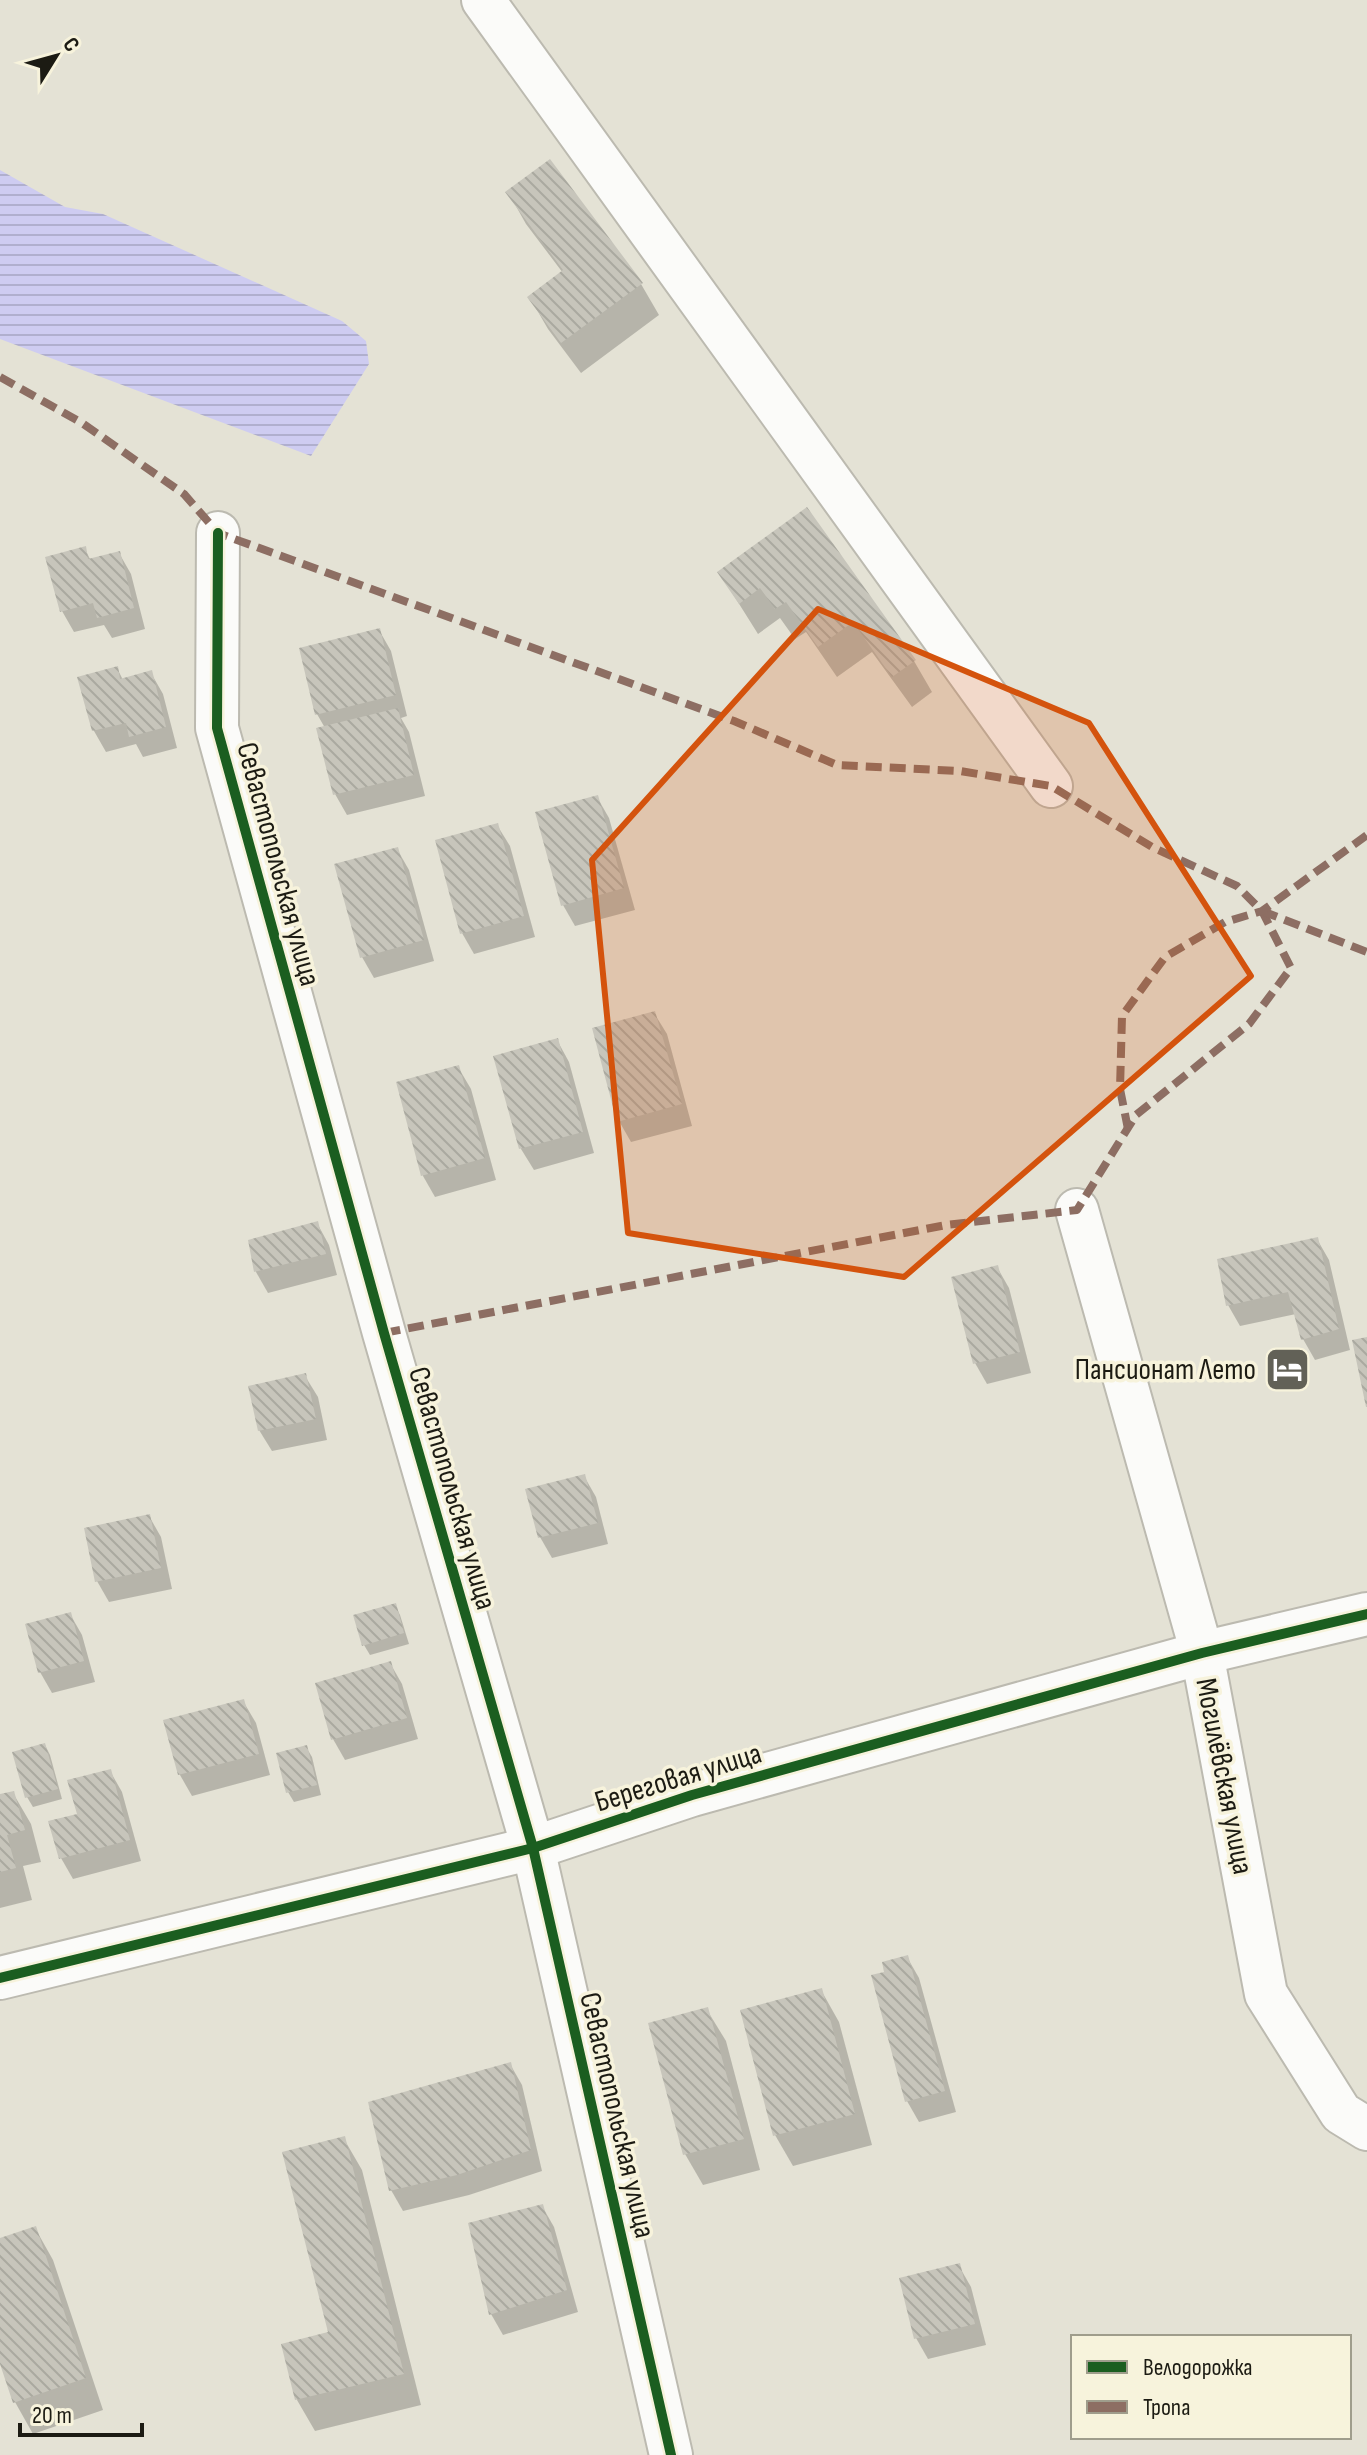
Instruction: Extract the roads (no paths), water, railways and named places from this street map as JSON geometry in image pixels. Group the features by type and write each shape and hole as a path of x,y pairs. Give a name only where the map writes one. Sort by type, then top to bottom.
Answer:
{"street":[{"path":"483,0 1051,786"},
{"name":"Севастопольская улица","path":"218,533 217,728 384,1333 533,1848 671,2455"},
{"name":"Могилёвская улица","path":"1077,1210 1202,1653 1266,1994 1341,2113 1367,2129"},
{"name":"Береговая улица","path":"0,1978 533,1848 692,1795 1202,1653 1367,1614"}],"water":[{"path":"0,170 65,207 103,214 342,321 366,341 369,364 311,456 0,339"}],"place":[{"name":"Пансионат Лето","path":"1287,1369"}]}
